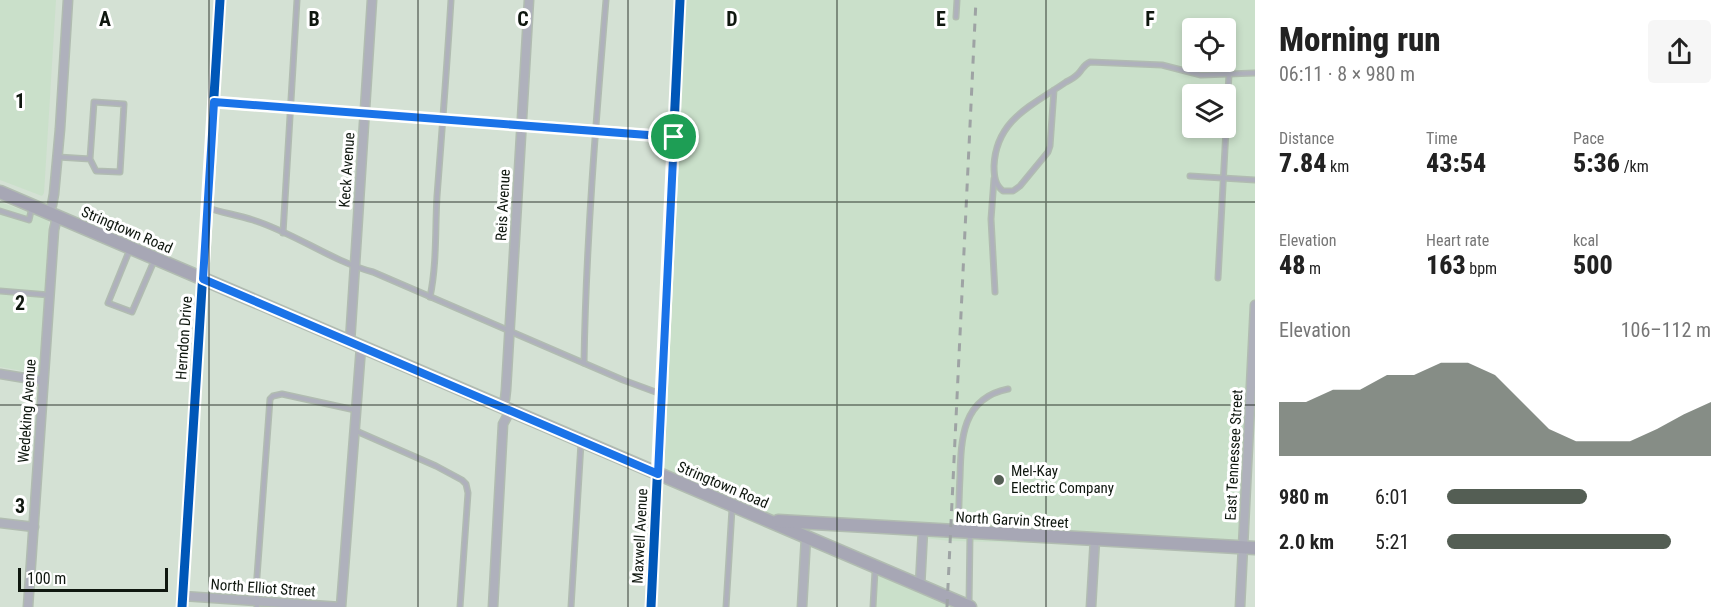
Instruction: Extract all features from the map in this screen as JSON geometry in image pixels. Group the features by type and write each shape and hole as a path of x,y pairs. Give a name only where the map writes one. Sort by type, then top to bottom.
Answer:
{"main road":[{"name":"Stringtown Road","path":"0,192 969,607"},
{"name":"North Garvin Street","path":"768,520 1249,548"}],"street":[{"name":"Wedeking Avenue","path":"28,607 54,230 52,205 58,157 68,0"},
{"name":"Herndon Drive","path":"182,607 220,0"},
{"name":"Keck Avenue","path":"342,607 356,410 354,267 372,0"},
{"name":"Reis Avenue","path":"494,404 502,404 505,399 529,0"},
{"name":"Maxwell Avenue","path":"651,607 680,0"},
{"path":"214,102 674,137"},
{"name":"East Tennessee Street","path":"1240,607 1249,548 1255,304"},
{"path":"0,374 42,381"},
{"path":"492,607 504,424 510,411"},
{"path":"0,523 34,526"},
{"path":"920,586 923,530"},
{"path":"802,607 806,537"},
{"path":"1091,607 1095,539"},
{"name":"North Elliot Street","path":"183,596 257,604 342,607"}],"lane":[{"path":"283,233 297,0"},
{"path":"430,297 434,275 436,206 445,110 451,0"},
{"path":"585,363 595,131 606,0"},
{"path":"957,0 957,17"},
{"path":"995,292 991,219 996,151 1006,127 1031,105 1078,74 1084,65 1090,62 1162,65 1201,75 1255,73"},
{"path":"1218,278 1229,74"},
{"path":"994,172 999,188 1003,191 1013,191 1044,158 1050,146 1054,90"},
{"path":"94,102 124,104 120,172 96,171 90,159 94,102"},
{"path":"58,157 90,159"},
{"path":"1190,176 1255,180"},
{"path":"0,211 29,220 32,206"},
{"path":"207,208 253,220 354,267 373,272 495,326 510,330 623,380 662,394"},
{"path":"130,248 108,303 132,312 155,259"},
{"path":"0,291 49,295"},
{"path":"969,607 961,448 963,432 969,416 979,402 995,392 1008,389"},
{"path":"257,604 256,590 270,399 282,394 356,410"},
{"path":"354,430 436,466 466,484 467,504 460,607"},
{"path":"571,607 582,441"},
{"path":"726,607 733,506"},
{"path":"873,607 875,567"}],"shaded area":[{"path":"0,0 56,0 42,196 0,180"},
{"path":"681,0 1255,0 1255,306 1243,548 950,541 768,520 658,473"},
{"path":"0,202 49,220 40,374 0,367"},
{"path":"875,567 969,607 873,607"}],"railway":[{"path":"947,607 976,0"}],"cycle path":[{"path":"182,607 220,0"},
{"path":"651,607 680,0"},
{"path":"214,102 673,137"}],"place":[{"name":"Mel-Kay Electric Company","path":"999,480"}],"route":[{"path":"214,102 674,137 658,474 203,279 214,102"}]}
